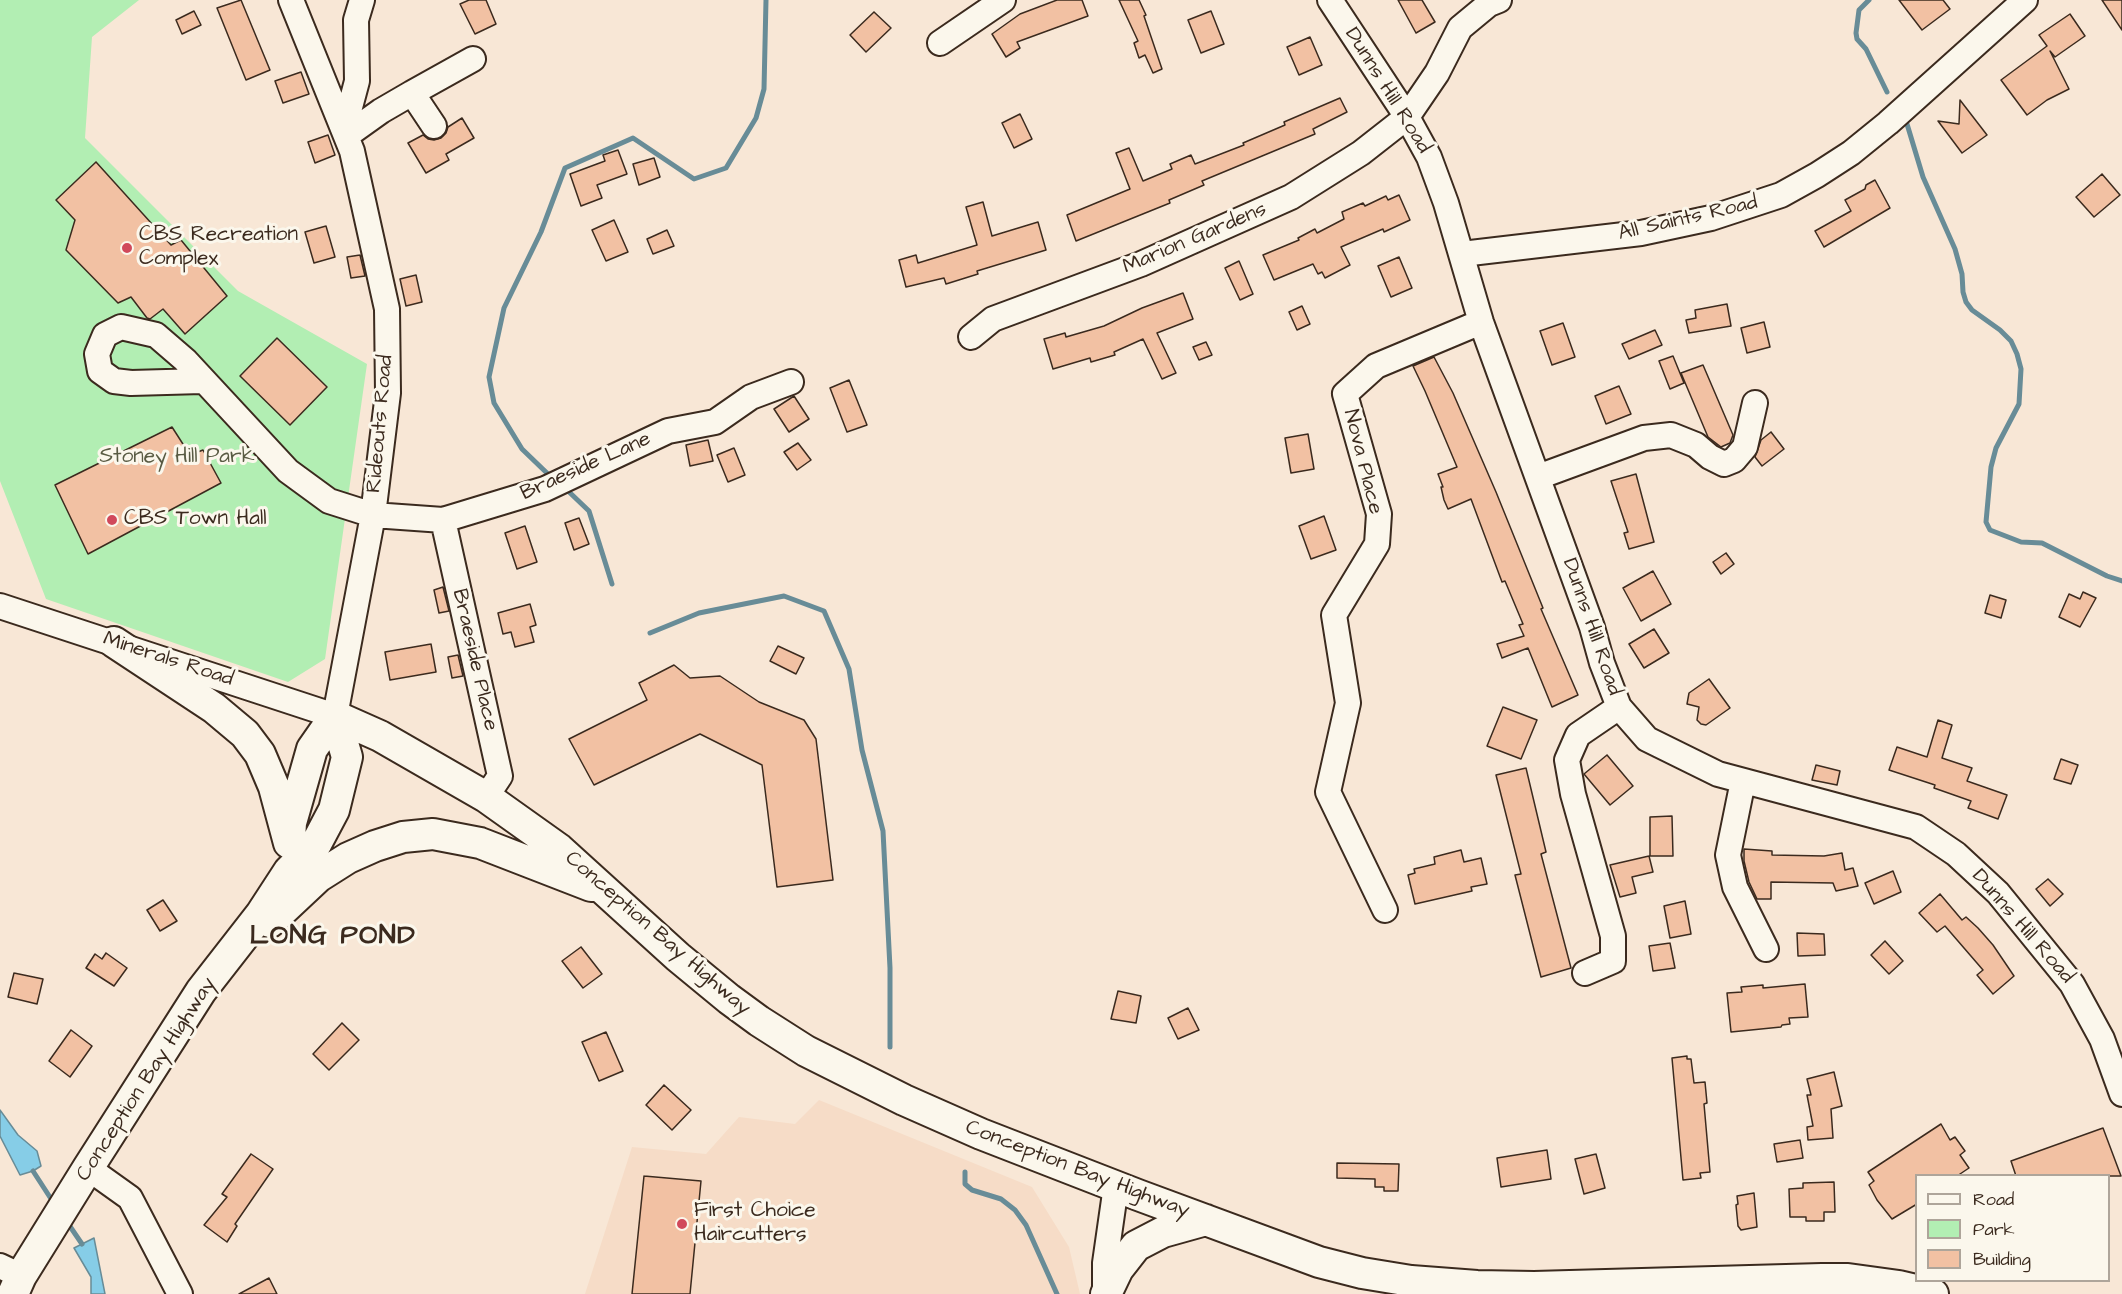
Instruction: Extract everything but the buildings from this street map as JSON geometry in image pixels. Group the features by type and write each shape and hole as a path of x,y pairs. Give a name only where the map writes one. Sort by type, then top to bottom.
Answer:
{"main road":[{"path":"114,642 214,708 245,734 260,754 270,779 289,857"},
{"name":"Conception Bay Highway","path":"11,1279 54,1223 201,991 261,914 289,857 291,823 312,749 335,716 380,736 486,797 559,849 678,957 729,999 806,1051 862,1080 981,1134 1318,1262 1362,1273 1411,1281 1477,1286 1699,1288 1825,1286 1848,1280 1899,1286 1933,1294"},
{"path":"216,974 318,877 348,858 404,837 433,834 480,843 605,891"},
{"path":"1106,1294 1118,1269 1136,1246 1163,1232 1206,1220"}],"street":[{"name":"Rideouts Road","path":"291,0 352,151 387,309 388,393 373,515 335,716"},
{"path":"345,133 357,81 356,20 362,0"},
{"path":"940,43 1003,0"},
{"name":"Dunns Hill Road","path":"1330,0 1407,117 1430,157 1462,254 1481,322 1619,707 1647,739 1718,774 1916,828 1956,854 1998,893 2072,984 2102,1039 2122,1094"},
{"name":"Marion Gardens","path":"971,337 993,319 1141,264 1291,196 1361,153 1407,117 1437,73 1460,28 1489,4 1499,0"},
{"name":"All Saints Road","path":"1462,254 1641,233 1711,218 1781,195 1851,153 1888,123 2025,0"},
{"path":"345,133 473,59"},
{"path":"412,93 434,126"},
{"name":"Nova Place","path":"1385,910 1328,792 1348,703 1334,615 1377,544 1379,514 1345,394 1376,366 1481,322"},
{"name":"Braeside Lane","path":"202,381 288,471 329,501 373,515 443,520 545,489 668,430 716,422 751,397 791,382"},
{"path":"1538,477 1644,438 1671,435 1696,445 1710,457 1724,464 1734,460 1745,447 1755,403"},
{"name":"Braeside Place","path":"443,520 500,777 486,797"},
{"name":"Minerals Road","path":"0,606 335,716"},
{"path":"1585,973 1613,961 1613,936 1573,794 1567,760 1578,735 1619,707"},
{"path":"1743,781 1728,855 1735,887 1766,949"},
{"path":"85,1173 130,1198 180,1294"},
{"path":"1106,1294 1106,1254 1116,1186"}],"shaded area":[{"path":"819,1100 1032,1187 1069,1247 1080,1294 585,1294 632,1147 706,1154 739,1117 795,1124"}],"green space":[{"name":"Stoney Hill Park","path":"0,0 139,0 92,37 85,138 238,291 367,364 325,659 288,682 46,599 0,481"}],"water":[{"path":"0,1110 18,1135 37,1151 41,1166 20,1175 0,1136"},
{"path":"94,1238 105,1294 91,1294 91,1277 74,1248"}],"waterway":[{"path":"550,476 522,449 494,403 489,377 504,308 541,232 565,168 633,138 694,179 726,168 756,118 764,89 766,0"},
{"path":"1869,0 1859,10 1857,39 1866,49 1887,92"},
{"path":"1907,124 1923,177 1955,249 1966,302 1972,310 2011,341 2021,369 2019,404 1996,448 1991,467 1986,522 1990,530 2021,542 2042,543 2107,576 2122,581"},
{"path":"566,489 589,511 612,584"},
{"path":"650,633 699,613 784,596 824,611 849,669 862,750 883,831 890,968 890,1047"},
{"path":"33,1171 55,1205"},
{"path":"965,1172 965,1184 972,1190 1001,1199 1015,1210 1026,1225 1057,1294"},
{"path":"67,1222 82,1244"}],"place":[{"name":"CBS Recreation Complex","path":"127,248"},
{"name":"CBS Town Hall","path":"112,520"},
{"name":"First Choice Haircutters","path":"682,1224"}],"district":[{"name":"LONG POND","path":"333,937"}]}
